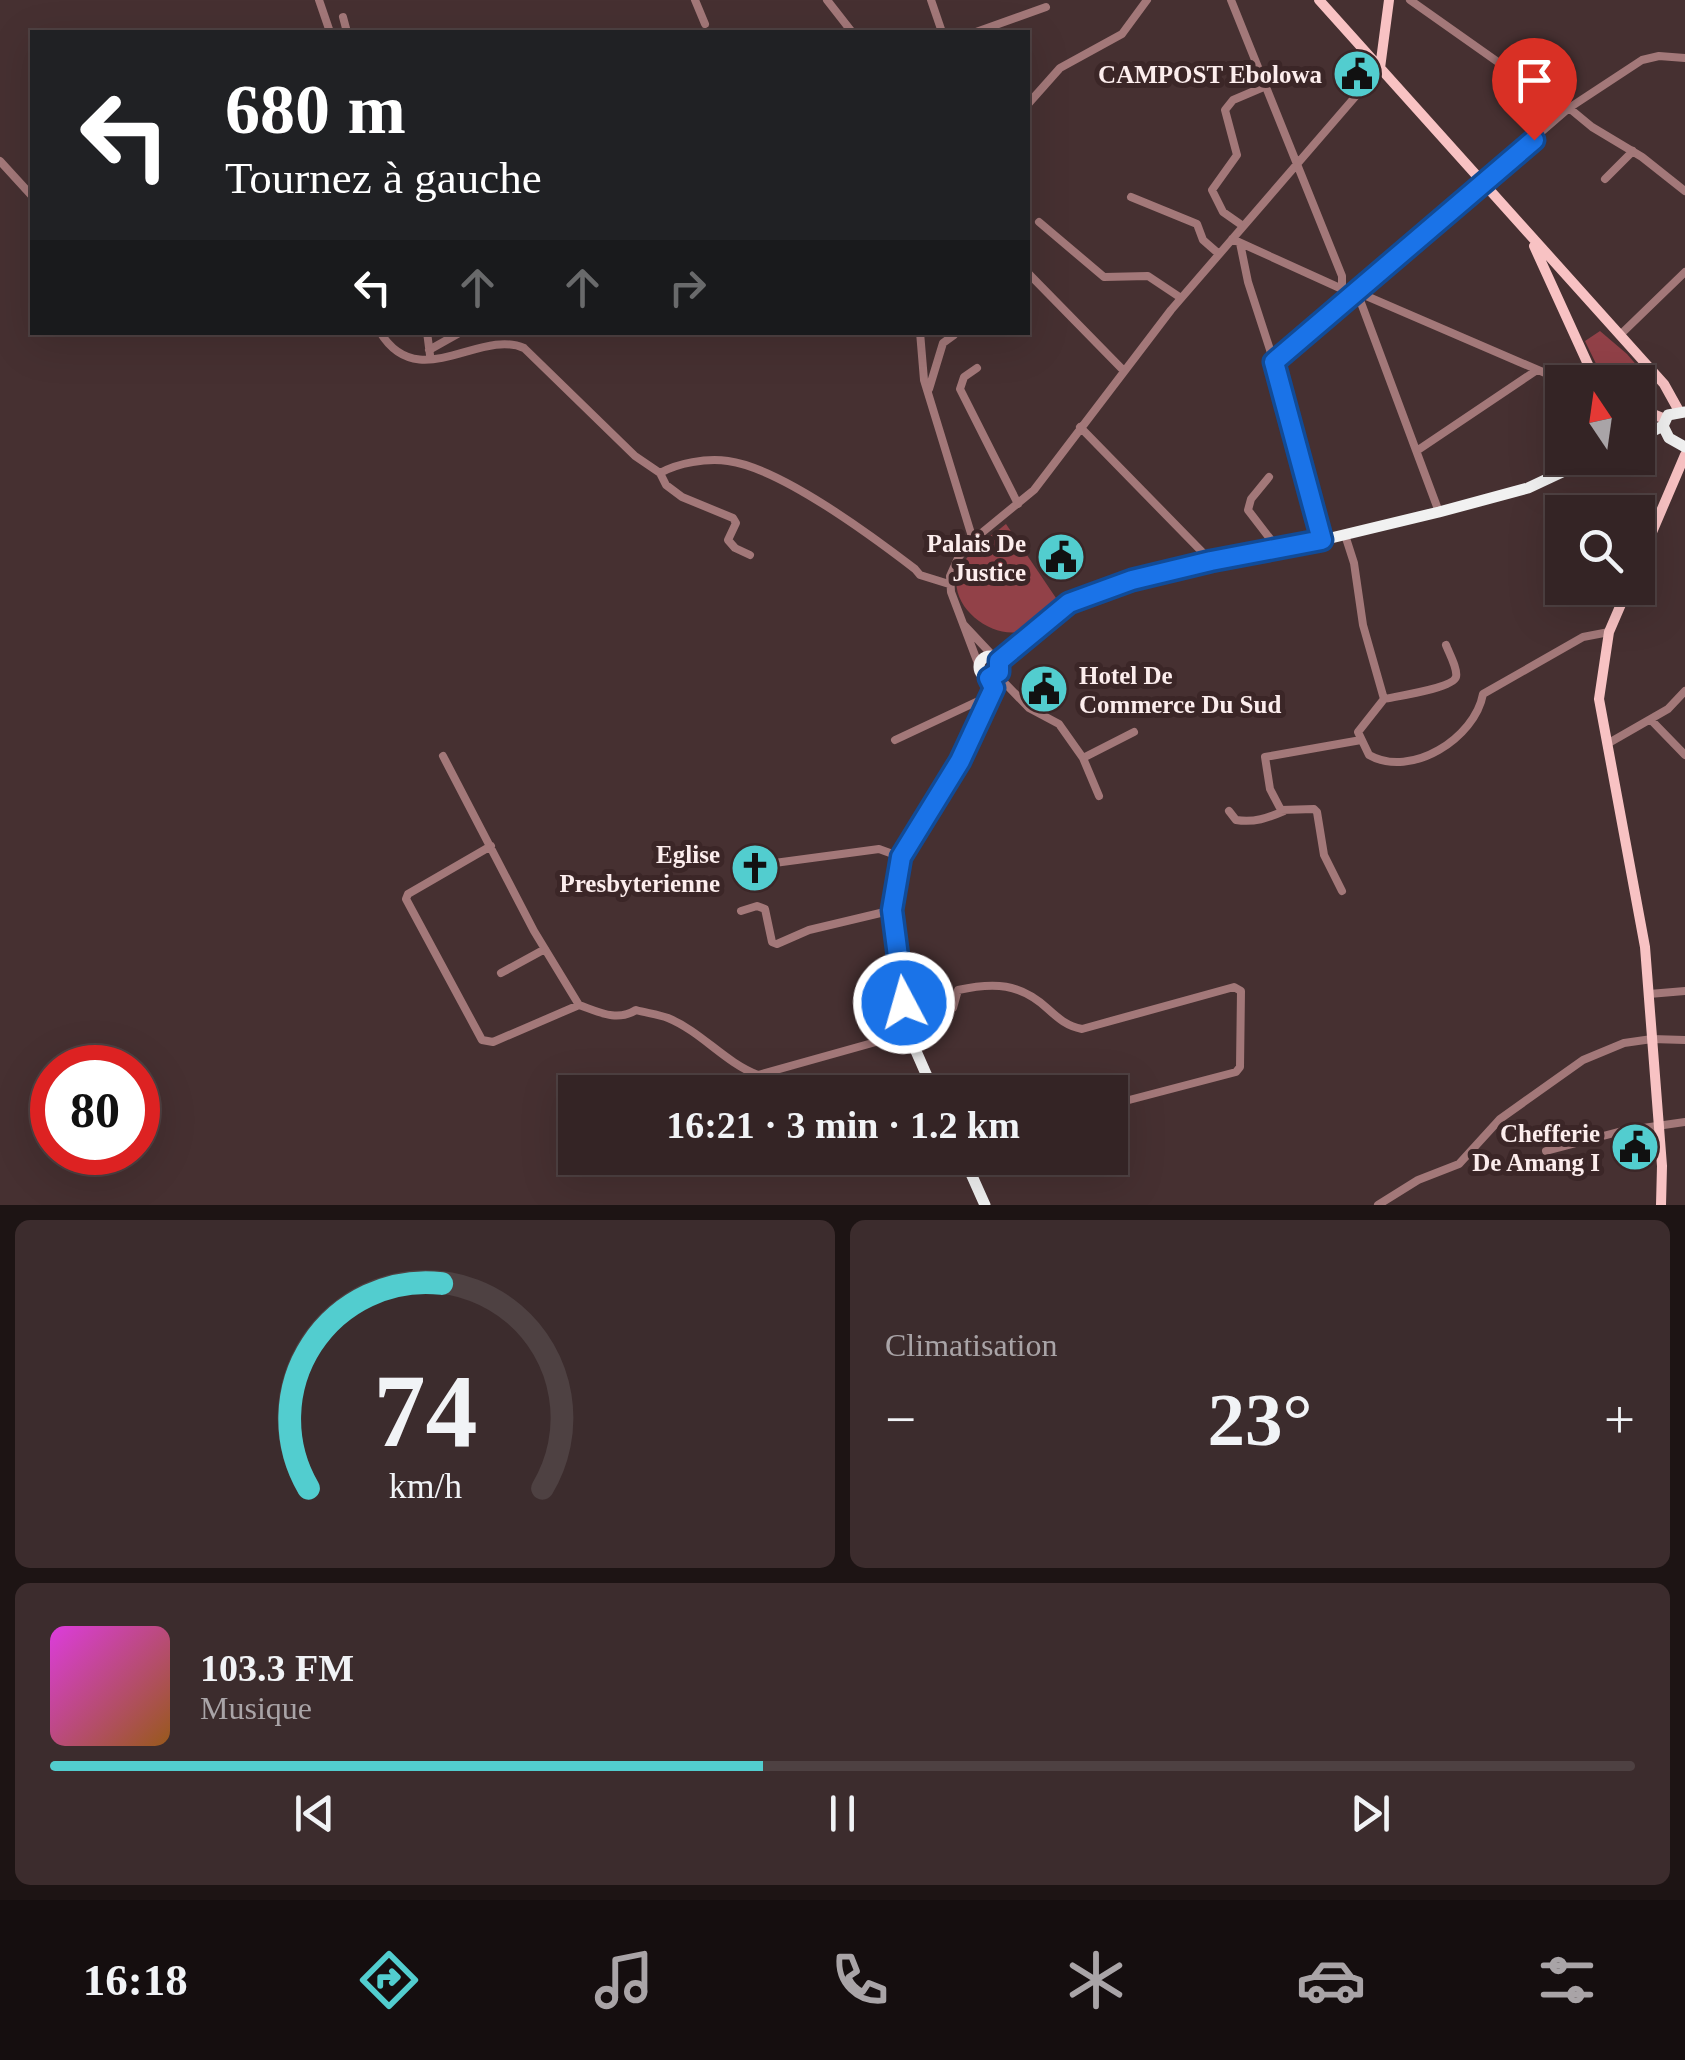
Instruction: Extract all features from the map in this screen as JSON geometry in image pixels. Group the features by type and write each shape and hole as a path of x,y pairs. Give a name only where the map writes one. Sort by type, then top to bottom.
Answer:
{"highway":[{"path":"1655,428 1682,411"},
{"path":"1664,423 1669,438 1685,451"},
{"path":"993,677 981,674 979,666 983,659 997,660 1069,603 1153,573 1439,512 1528,488 1553,475"},
{"path":"927,1075 907,1027 892,910 901,857 960,761 994,688 993,677 1000,668 997,660"},
{"path":"972,1175 985,1205"}],"main road":[{"path":"1319,0 1664,384 1682,411"},
{"path":"1380,68 1389,0"},
{"path":"1532,240 1588,365"},
{"path":"1655,418 1664,423"},
{"path":"1655,523 1685,451"},
{"path":"1621,605 1610,632 1600,699 1640,916 1649,994 1662,1205"}],"street":[{"path":"319,0 329,30"},
{"path":"694,0 704,24"},
{"path":"827,0 850,30"},
{"path":"930,0 941,30"},
{"path":"1030,102 1060,68 1122,34 1147,0"},
{"path":"1231,0 1342,276 1342,289"},
{"path":"1410,0 1685,191"},
{"path":"982,30 1046,7"},
{"path":"343,17 346,30"},
{"path":"1274,362 1569,108 1642,60 1658,56 1685,58"},
{"path":"979,666 950,584 952,566 974,540 1034,490 1181,298 1219,254 1236,241 1243,226 1380,68"},
{"path":"1243,226 1223,212 1212,190 1236,155 1225,110 1233,100 1266,86"},
{"path":"1605,179 1633,152"},
{"path":"0,161 30,194"},
{"path":"1131,197 1197,224 1203,240 1219,254"},
{"path":"1039,222 1104,278 1148,276 1181,298"},
{"path":"1236,241 1545,374"},
{"path":"1236,241 1274,362 1322,540"},
{"path":"1620,335 1685,272"},
{"path":"1030,275 1124,371"},
{"path":"1357,292 1439,512"},
{"path":"382,335 391,349 409,358 498,344 514,343 524,348 635,456 660,473 661,480 682,497 734,518 736,523 728,540 750,555"},
{"path":"428,335 430,354"},
{"path":"430,354 457,335"},
{"path":"920,335 924,380 974,540"},
{"path":"929,398 928,383 934,364 943,342 954,335"},
{"path":"977,368 964,377 960,389 1018,504"},
{"path":"1418,450 1536,370"},
{"path":"1080,427 1211,561"},
{"path":"660,473 675,466 719,460 750,468 848,520 920,575 950,584"},
{"path":"1269,477 1251,499 1248,510 1278,549"},
{"path":"1345,535 1354,563 1363,625 1384,698"},
{"path":"964,625 997,660"},
{"path":"1446,645 1457,674 1447,687 1384,698 1358,732 1369,754 1380,761 1391,763 1425,756 1456,739 1473,720 1482,694 1582,637 1610,632"},
{"path":"993,677 1029,708 1059,724 1084,758 1099,796"},
{"path":"1606,745 1668,709 1685,690"},
{"path":"894,740 991,694"},
{"path":"1650,720 1685,755"},
{"path":"1084,758 1134,732"},
{"path":"1284,810 1270,789 1266,757 1361,740"},
{"path":"444,756 545,949 579,1005 608,1016 624,1018 636,1010 665,1016 698,1035 733,1064 756,1075"},
{"path":"1229,811 1236,820 1248,822 1267,819 1284,810 1316,810 1324,855 1342,892"},
{"path":"491,846 408,894 406,899 478,1036 493,1042 579,1005"},
{"path":"766,864 878,849 901,857"},
{"path":"741,911 757,906 765,909 772,942 776,944 809,930 892,910"},
{"path":"501,974 545,949"},
{"path":"761,1075 907,1027 952,1008 958,990 988,984 1024,991 1063,1023 1082,1029 1234,987 1241,991 1240,1067 1236,1072 1128,1100"},
{"path":"1649,994 1685,992"},
{"path":"1378,1205 1418,1180 1459,1164 1500,1119 1584,1060 1610,1047 1652,1039 1685,1040"},
{"path":"1546,1151 1622,1131 1685,1122"}],"shaded area":[{"path":"1600,331 1636,365 1597,365 1585,341"},
{"path":"1006,524 1058,601 1028,629 1015,632 1001,631 975,618 965,607 956,582 969,556"}],"place":[{"name":"CAMPOST Ebolowa","path":"1357,74"},
{"name":"Palais De Justice","path":"1061,557"},
{"name":"Hotel De Commerce Du Sud","path":"1044,689"},
{"name":"Eglise Presbyterienne","path":"755,868"},
{"name":"Chefferie De Amang I","path":"1635,1147"}],"route":[{"path":"904,1003 892,910 901,857 960,761 994,688 989,678 999,672 999,661 1069,603 1153,573 1322,540 1274,362 1534,140"}]}
